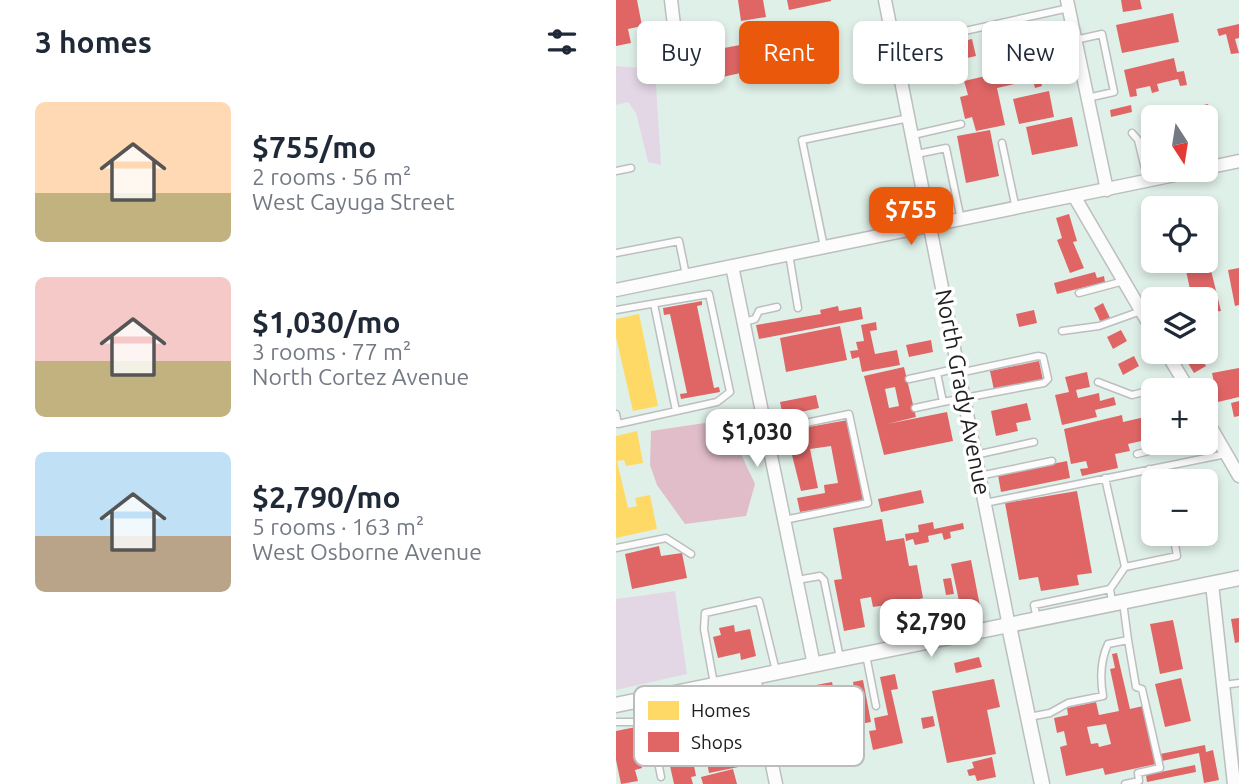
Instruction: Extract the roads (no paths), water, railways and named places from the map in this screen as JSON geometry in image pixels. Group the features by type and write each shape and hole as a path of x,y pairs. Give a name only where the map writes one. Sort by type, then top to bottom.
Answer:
{"street":[{"path":"671,0 673,21"},
{"name":"North Grady Avenue","path":"886,0 1042,784"},
{"path":"1079,59 1107,190"},
{"path":"1218,165 1239,161"},
{"path":"616,290 1144,182"},
{"path":"1074,196 1141,311"},
{"path":"732,266 814,665"},
{"path":"1218,444 1239,475"},
{"path":"709,686 1038,620 1115,599 1238,582"},
{"path":"1212,584 1234,784"},
{"path":"754,677 756,686"},
{"path":"616,705 634,701"},
{"path":"772,766 776,784"}],"lane":[{"path":"968,29 1068,4"},
{"path":"1079,39 1102,34 1114,92 1087,98"},
{"path":"824,247 802,140 909,118"},
{"path":"912,135 961,124"},
{"path":"1132,133 1138,140 1141,151"},
{"path":"1002,143 1016,209"},
{"path":"916,154 946,148 961,220"},
{"path":"616,171 631,168"},
{"path":"616,253 679,241 686,277"},
{"path":"789,254 798,308"},
{"path":"1079,293 1124,281"},
{"path":"616,310 709,294 730,392 717,402 618,424 616,414"},
{"path":"654,304 676,411"},
{"path":"744,321 755,319 760,311 777,307"},
{"path":"1062,331 1099,326 1141,311"},
{"path":"909,379 1038,356 1043,357 1048,379 1044,383 915,408"},
{"path":"937,373 943,402"},
{"path":"1098,382 1132,395 1141,394"},
{"path":"766,431 849,414 868,503 784,520"},
{"path":"975,455 1034,442"},
{"path":"1137,454 1141,453"},
{"path":"1149,469 1226,454"},
{"path":"979,475 1052,461"},
{"path":"985,503 1141,471"},
{"path":"1105,478 1125,567 1115,599 1128,640 1136,687 1142,689 1160,768 1138,773 1139,781 1125,784"},
{"path":"616,548 666,538 691,554"},
{"path":"1125,567 1177,555 1175,546"},
{"path":"796,580 820,576 824,580 841,660"},
{"path":"714,685 704,629 705,613 759,601 776,673"},
{"path":"1028,717 1051,713 1068,703 1103,696 1103,655 1108,644 1128,640"},
{"path":"866,655 876,706"},
{"path":"1223,685 1239,683"},
{"path":"616,722 634,722"},
{"path":"659,766 661,777"}]}
